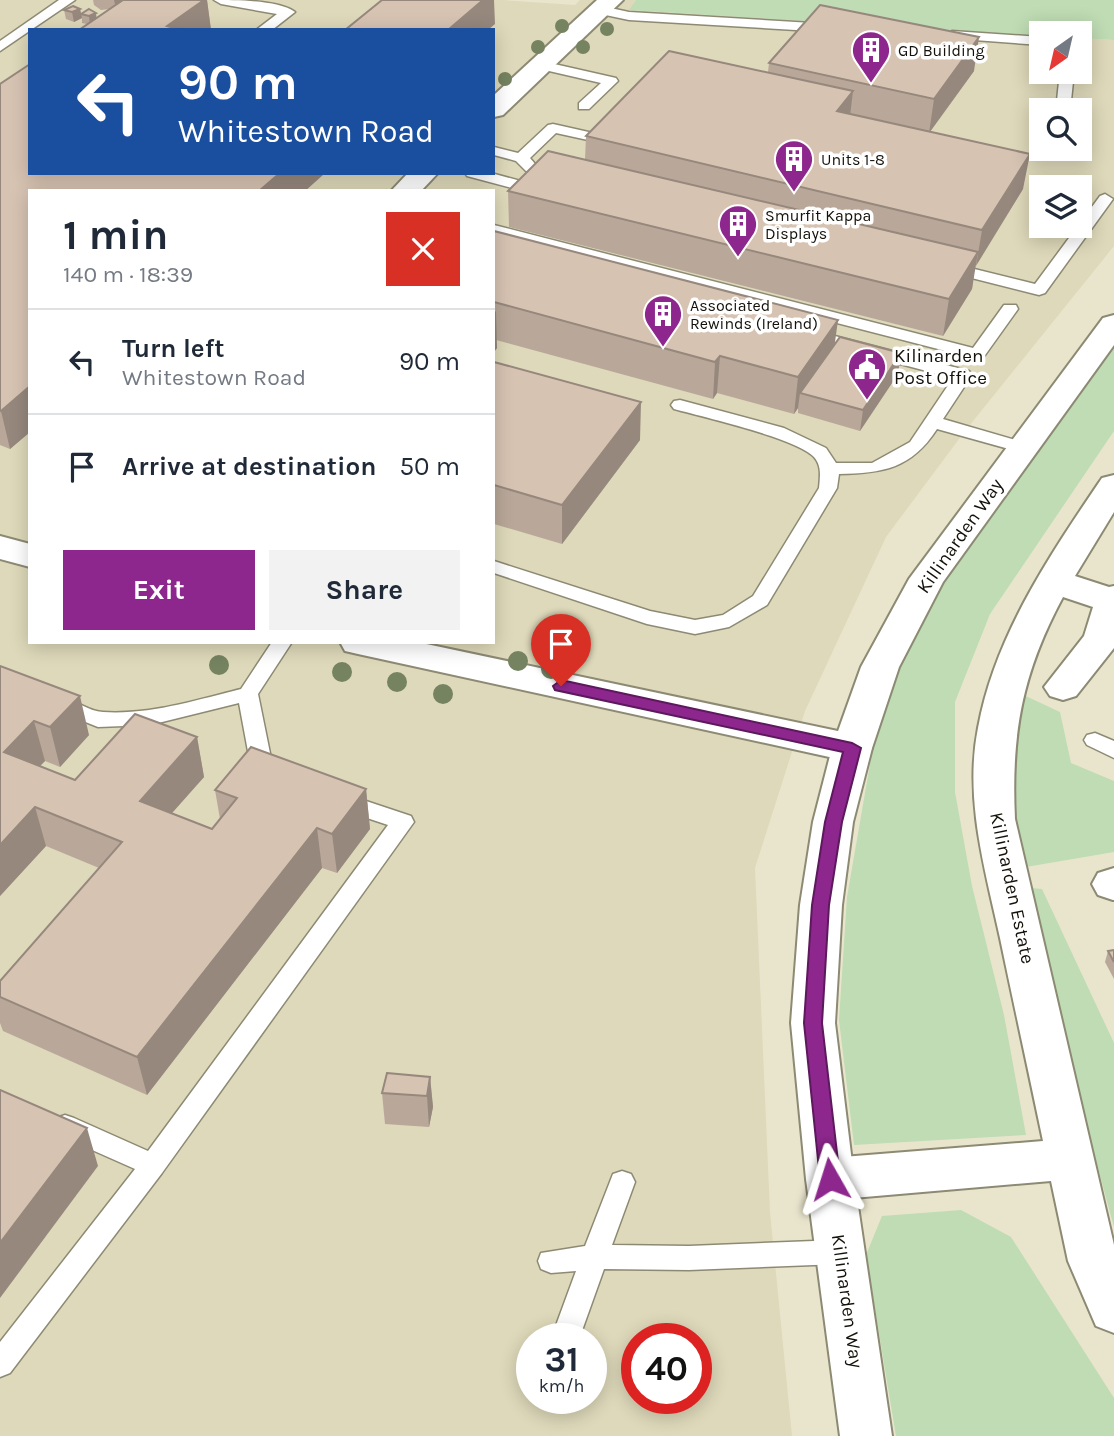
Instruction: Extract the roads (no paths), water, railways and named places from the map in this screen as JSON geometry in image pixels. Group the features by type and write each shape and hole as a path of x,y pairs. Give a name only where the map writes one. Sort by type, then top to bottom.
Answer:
{"street":[{"path":"495,108 606,5"},
{"path":"407,189 422,175"},
{"name":"Killinarden Way","path":"866,1436 830,1179 813,1023 821,905 834,822 852,748 880,667 926,579 1114,324"},
{"name":"Killinarden Estate","path":"1114,485 1028,629 1007,683 996,730 995,819 1093,1261 1114,1310"},
{"path":"1054,582 1114,600 1101,639 1063,687"},
{"path":"373,644 852,748"},
{"path":"830,1179 1069,1159"}],"lane":[{"path":"0,47 68,0"},
{"path":"221,0 288,12 267,28"},
{"path":"606,5 629,16 847,29"},
{"path":"938,35 1029,40"},
{"path":"541,65 611,81 584,106"},
{"path":"521,158 553,128 597,138"},
{"path":"495,151 521,158 531,168 571,178"},
{"path":"480,175 534,188"},
{"path":"932,264 1040,290 1105,199"},
{"path":"495,230 977,354 1010,309"},
{"path":"794,330 963,375 917,446 876,468 830,469"},
{"path":"495,567 647,617 695,627 729,620 760,600 828,488 830,469 820,452 778,432 680,405"},
{"path":"933,422 1023,448"},
{"path":"37,694 98,720 150,718 248,694 281,644"},
{"path":"248,694 263,773 289,782"},
{"path":"1095,740 1114,750"},
{"path":"0,1364 153,1166 403,822 327,795"},
{"path":"38,1114 153,1166"},
{"path":"571,1323 622,1182"},
{"path":"551,1261 840,1252"}],"place":[{"name":"GD Building","path":"871,84"},
{"name":"Units 1-8","path":"794,193"},
{"name":"Smurfit Kappa Displays","path":"738,258"},
{"name":"Associated Rewinds (Ireland)","path":"663,348"},
{"name":"Kilinarden Post Office","path":"867,401"}]}
